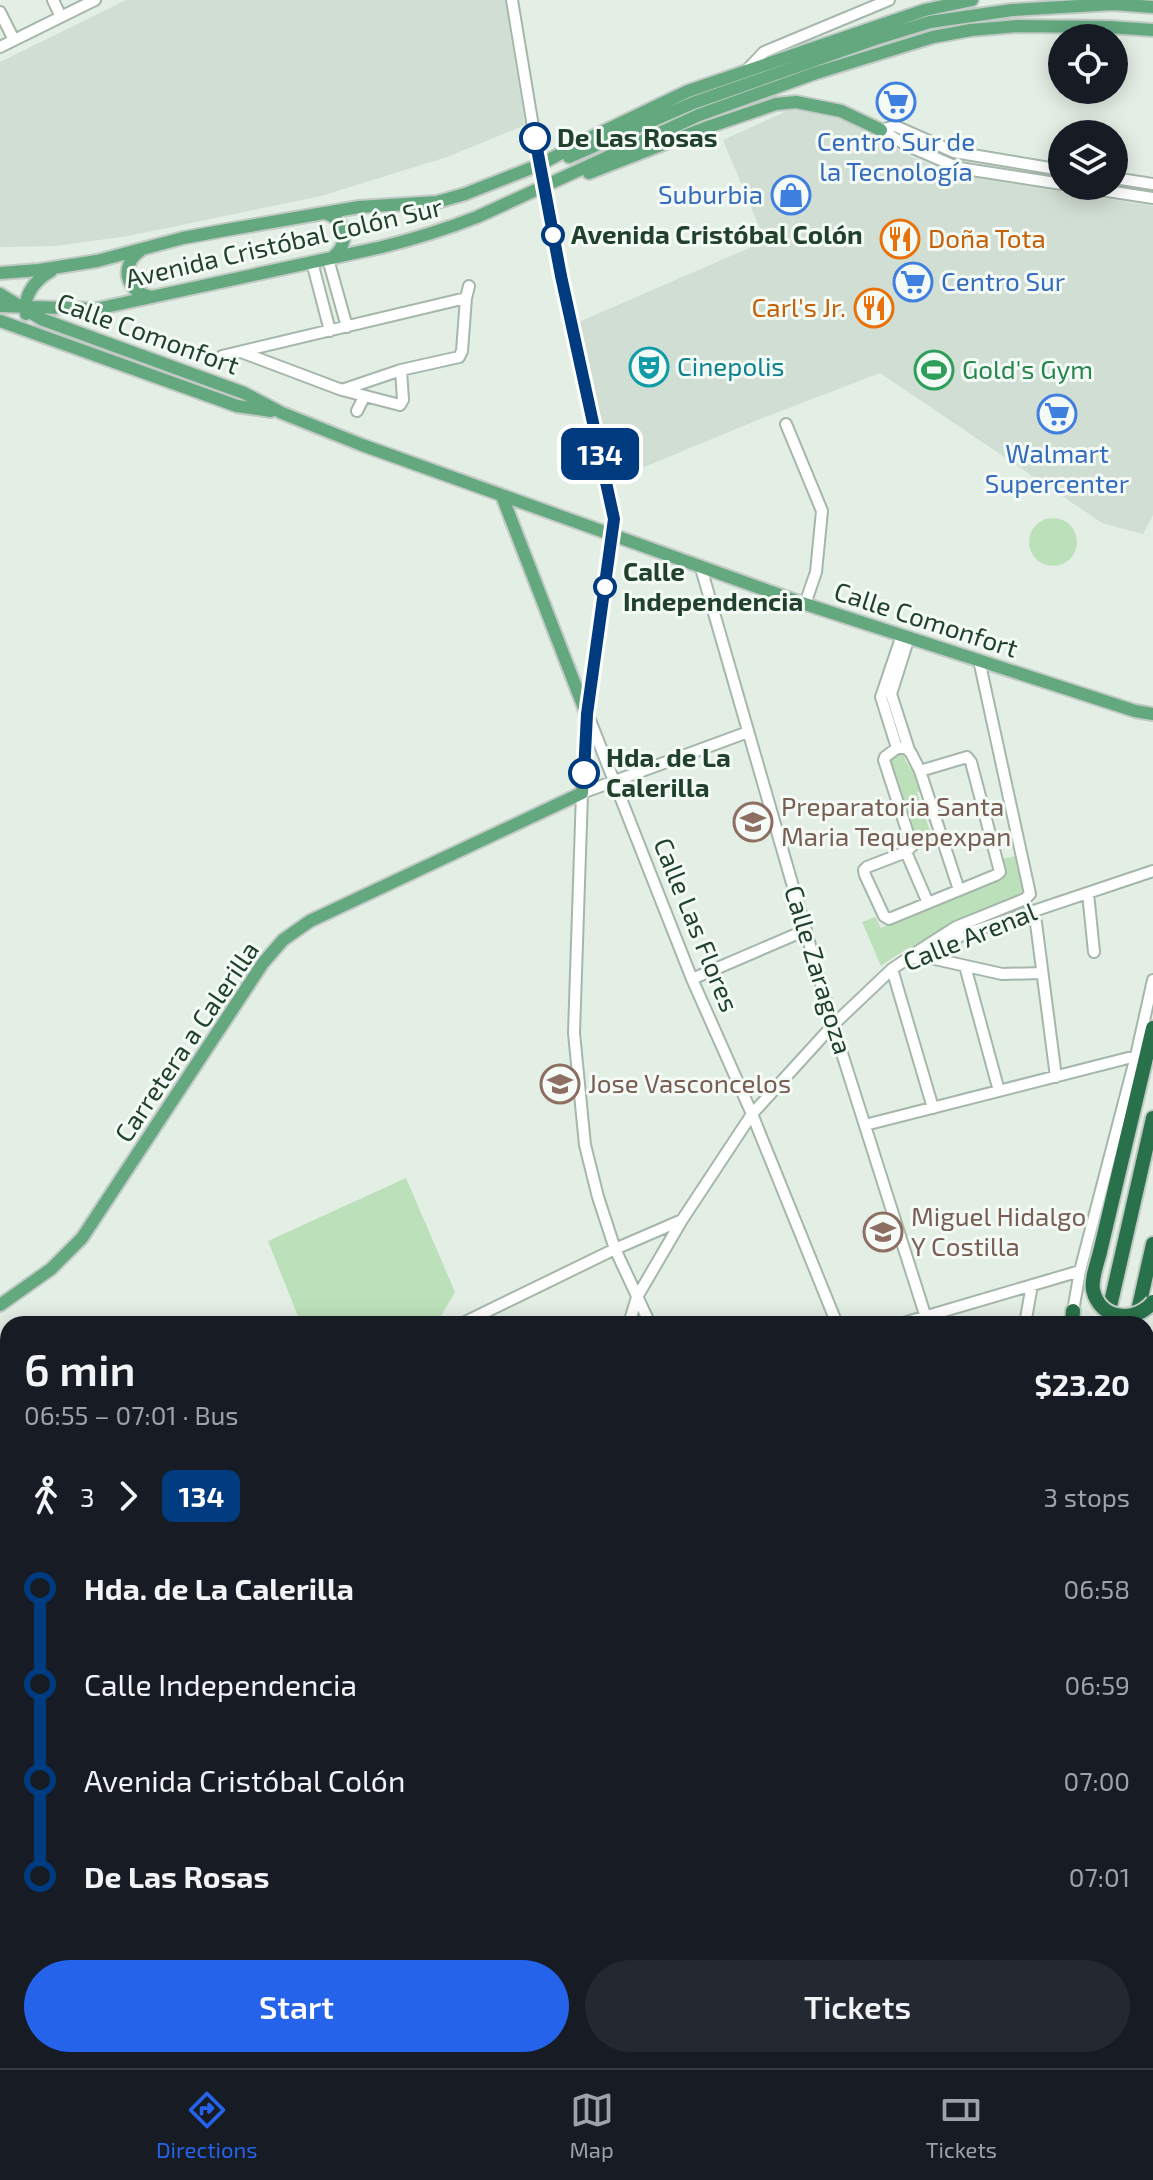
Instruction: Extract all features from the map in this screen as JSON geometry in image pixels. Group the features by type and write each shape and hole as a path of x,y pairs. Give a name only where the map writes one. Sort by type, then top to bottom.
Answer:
{"highway":[{"path":"1118,1316 1103,1308 1093,1288 1153,1028"},
{"path":"1108,1316 1153,1118"},
{"path":"1137,1316 1153,1244"},
{"path":"1132,1316 1145,1311 1153,1302"}],"main road":[{"name":"Avenida Cristóbal Colón Sur","path":"0,273 97,261 183,238 359,207 437,202 545,163 688,91 925,10 972,0"},
{"path":"545,163 569,157 693,103 930,22 1012,10 1113,4 1153,7"},
{"name":"Avenida Cristóbal Colón Sur","path":"0,306 96,309 382,247 445,230 699,115 879,52 933,37 993,28 1109,27 1153,30"},
{"path":"558,180 581,176 776,104 796,102 841,111 881,130"},
{"path":"325,213 338,220 345,234 341,250 331,258"},
{"path":"144,249 130,260 128,278 137,292 153,297"},
{"path":"48,338 32,325 25,308 35,282 61,267"},
{"name":"Calle Comonfort","path":"0,294 41,319 244,393 282,413 502,496 805,604 1135,711 1153,714"},
{"path":"92,339 87,330 87,320 96,309"},
{"name":"Calle Comonfort","path":"0,321 237,406 282,413"},
{"name":"Calle Las Flores","path":"502,496 587,714"},
{"path":"582,793 587,714 613,534"},
{"name":"Carretera a Calerilla","path":"0,1305 51,1269 82,1238 263,963 283,940 310,921 582,793"}],"street":[{"path":"53,0 61,17"},
{"path":"0,47 95,0"},
{"path":"512,0 545,163 543,187 614,519 613,534"},
{"path":"746,71 764,52 889,0"},
{"path":"0,12 14,40"},
{"path":"881,130 895,126 954,152 1048,168"},
{"path":"881,130 906,145 959,168 1048,182"},
{"path":"1128,180 1153,184"},
{"path":"1128,194 1153,198"},
{"path":"331,258 347,327"},
{"path":"312,262 330,331"},
{"path":"342,390 401,370 461,355 469,286"},
{"path":"222,356 466,298"},
{"path":"282,367 279,349 283,342"},
{"path":"241,352 342,390 400,405 403,400 401,370"},
{"path":"357,411 364,397"},
{"path":"786,424 822,511 816,572 805,604"},
{"name":"Calle Zaragoza","path":"701,568 833,1025 926,1316"},
{"path":"906,636 901,665 891,694 959,890"},
{"path":"897,748 881,697 906,636"},
{"path":"907,959 956,927 1025,899 1030,894 979,660"},
{"name":"Calle Las Flores","path":"587,714 692,979 752,1114 834,1316"},
{"path":"646,1316 615,1249 585,1145 574,1033 582,793 748,732"},
{"path":"909,750 897,748 884,760 912,848 864,870 887,919 1000,872 969,758 920,771"},
{"path":"906,852 928,903"},
{"name":"Calle Arenal","path":"631,1316 637,1297 682,1220 752,1114 833,1025 892,969 907,959 926,957 962,935 1153,871"},
{"path":"1088,893 1094,952"},
{"path":"1036,923 1056,1077"},
{"path":"692,979 806,930"},
{"path":"926,957 1002,974 1042,973"},
{"path":"965,966 999,1091"},
{"path":"892,969 933,1108"},
{"path":"1073,1316 1080,1271 1153,980"},
{"path":"865,1125 1136,1056"},
{"path":"477,1316 682,1220"},
{"path":"939,1316 1080,1271"},
{"path":"1026,1316 1032,1285"}],"shaded area":[{"path":"126,0 505,0 525,125 447,157 321,196 128,236 55,246 0,247 0,62"},
{"name":"Centro Sur","path":"813,109 853,124 912,157 953,174 1048,189 1048,200 1116,200 1153,206 1153,515 1143,534 1102,523 880,373 625,475 618,458 609,460 579,322 765,241 723,140 787,111"}],"green space":[{"path":"1053,518 1070,525 1077,542 1070,559 1053,566 1036,559 1029,542 1036,525"},
{"path":"900,751 921,786 922,790 917,792 930,831 935,830 939,842 916,850 887,761"},
{"path":"1017,856 1025,892 1022,896 932,936 881,966 862,922 875,917 881,928 1004,875 1000,859"},
{"path":"406,1178 455,1292 441,1316 298,1316 268,1241"}],"bus line":[{"name":"134","path":"535,138 561,276 614,519 587,714 584,773"}],"place":[{"name":"Centro Sur de la Tecnología","path":"896,102"},
{"name":"De Las Rosas","path":"535,138"},
{"name":"Suburbia","path":"791,195"},
{"name":"Avenida Cristóbal Colón","path":"553,235"},
{"name":"Doña Tota","path":"900,239"},
{"name":"Centro Sur","path":"913,282"},
{"name":"Carl's Jr.","path":"874,308"},
{"name":"Cinepolis","path":"649,367"},
{"name":"Gold's Gym","path":"934,370"},
{"name":"Walmart Supercenter","path":"1057,414"},
{"name":"Calle Independencia","path":"605,587"},
{"name":"Hda. de La Calerilla","path":"584,773"},
{"name":"Preparatoria Santa Maria Tequepexpan","path":"753,822"},
{"name":"Jose Vasconcelos","path":"560,1084"},
{"name":"Miguel Hidalgo Y Costilla","path":"883,1232"}]}
